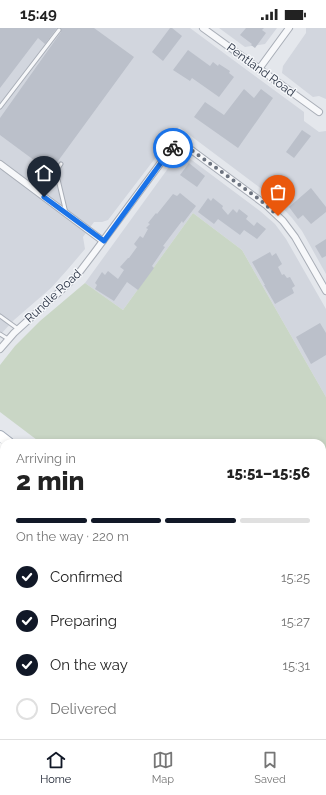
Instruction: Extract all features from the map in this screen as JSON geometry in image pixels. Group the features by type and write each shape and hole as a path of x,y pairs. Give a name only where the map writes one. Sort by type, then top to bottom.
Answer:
{"street":[{"name":"Pentland Road","path":"203,28 319,112"},
{"path":"259,69 289,28"},
{"name":"Rundle Road","path":"0,349 18,329 78,274 171,149 178,146 185,146 259,199 283,221 295,237 326,291"},
{"path":"0,165 104,241"}],"lane":[{"path":"0,107 59,30"},
{"path":"61,164 56,171 66,213"},
{"path":"0,316 18,329"},
{"path":"0,334 8,339"}],"shaded area":[{"path":"0,28 190,28 304,112 304,121 319,132 326,131 326,274 302,231 271,196 179,127 108,220 94,222 83,237 85,249 68,269 51,288 14,320 0,335"},
{"path":"219,28 277,28 265,44 245,47"},
{"path":"306,28 326,28 326,99 319,96 313,97 282,73 283,66 306,33"},
{"path":"185,155 260,211 275,224 286,239 326,309 326,397 242,250 193,213 123,310 85,283 177,156"}],"green space":[{"path":"193,213 242,250 326,397 326,439 36,439 0,412 0,365 15,346 40,321 85,283 123,310"}],"building":[{"path":"0,28 57,28 45,44 38,38 0,88"},
{"path":"61,28 94,28 134,57 50,172 0,135 0,118 61,32"},
{"path":"170,28 182,36 163,61 152,52"},
{"path":"246,28 264,28 262,30 266,33 255,48 240,35"},
{"path":"188,50 210,66 213,62 218,66 219,64 230,71 229,73 234,77 219,97 192,78 190,81 173,70"},
{"path":"244,89 254,98 261,89 273,98 238,148 194,117 205,102 224,115"},
{"path":"302,130 311,136 294,158 286,152"},
{"path":"189,163 205,176 197,187 180,175"},
{"path":"311,188 326,207 326,212 311,224 303,215 298,219 289,207"},
{"path":"180,193 196,206 183,223 182,221 163,246 165,247 152,266 154,268 138,290 127,282 114,301 95,289 97,285 95,283 102,272 105,275 108,271 118,279 124,270 120,267 137,247 134,244 140,236 143,238 148,229 146,228 150,224 148,223 173,194 177,196"},
{"path":"208,198 211,201 213,198 223,206 222,208 228,215 233,209 237,213 239,209 248,216 246,219 254,226 257,222 266,229 257,239 244,230 240,235 218,219 214,224 198,212"},
{"path":"326,239 326,256 322,258 315,246"},
{"path":"270,252 272,256 276,253 282,264 278,267 282,275 284,274 287,278 290,277 295,286 292,288 294,293 275,304 252,262"},
{"path":"320,323 326,333 326,355 311,364 296,337"}],"way so far":[{"path":"173,148 181,145 190,149 259,199 278,216"}],"route":[{"path":"44,197 104,241 173,148"}]}
